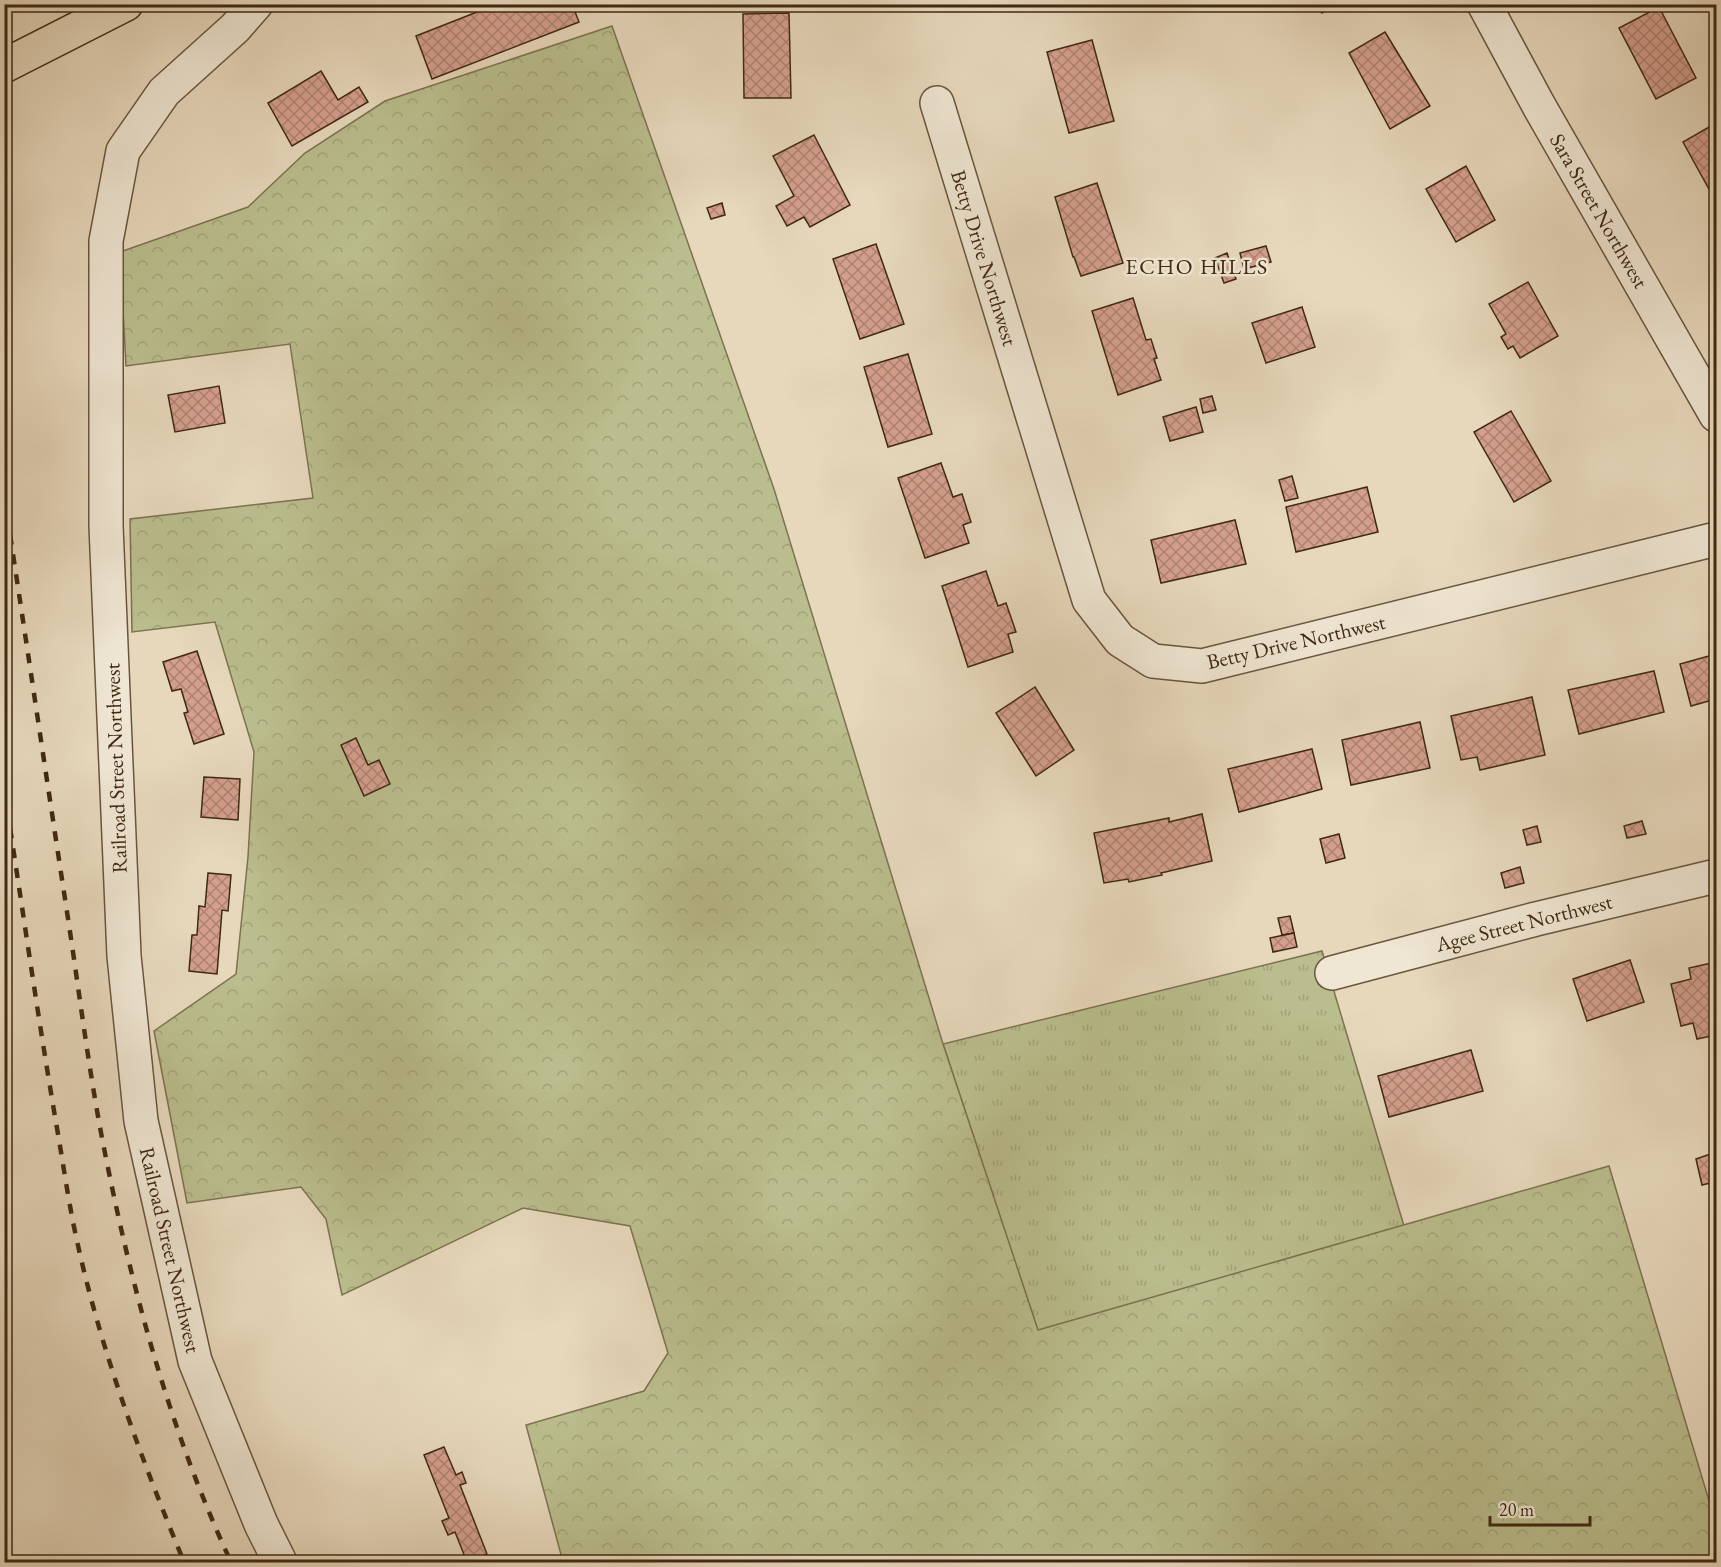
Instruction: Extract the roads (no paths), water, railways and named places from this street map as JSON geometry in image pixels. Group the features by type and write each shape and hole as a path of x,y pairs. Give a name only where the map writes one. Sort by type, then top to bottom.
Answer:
{"main road":[{"path":"4,66 126,4"}],"street":[{"name":"Railroad Street Northwest","path":"256,4 235,28 164,92 123,151 106,241 106,526 124,956 141,1121 195,1361 261,1524 280,1563"},
{"name":"Sara Street Northwest","path":"1484,4 1539,106 1716,415"},
{"name":"Betty Drive Northwest","path":"937,103 1089,600 1120,640 1153,662 1202,666 1716,539"},
{"name":"Agee Street Northwest","path":"1332,973 1536,919 1716,876"}],"railway":[{"path":"4,495 89,1062 114,1197 154,1356 189,1461 231,1562"},
{"path":"4,789 44,1048 77,1241 98,1323 123,1404 184,1562"}],"district":[{"name":"ECHO HILLS","path":"1197,266"}]}
